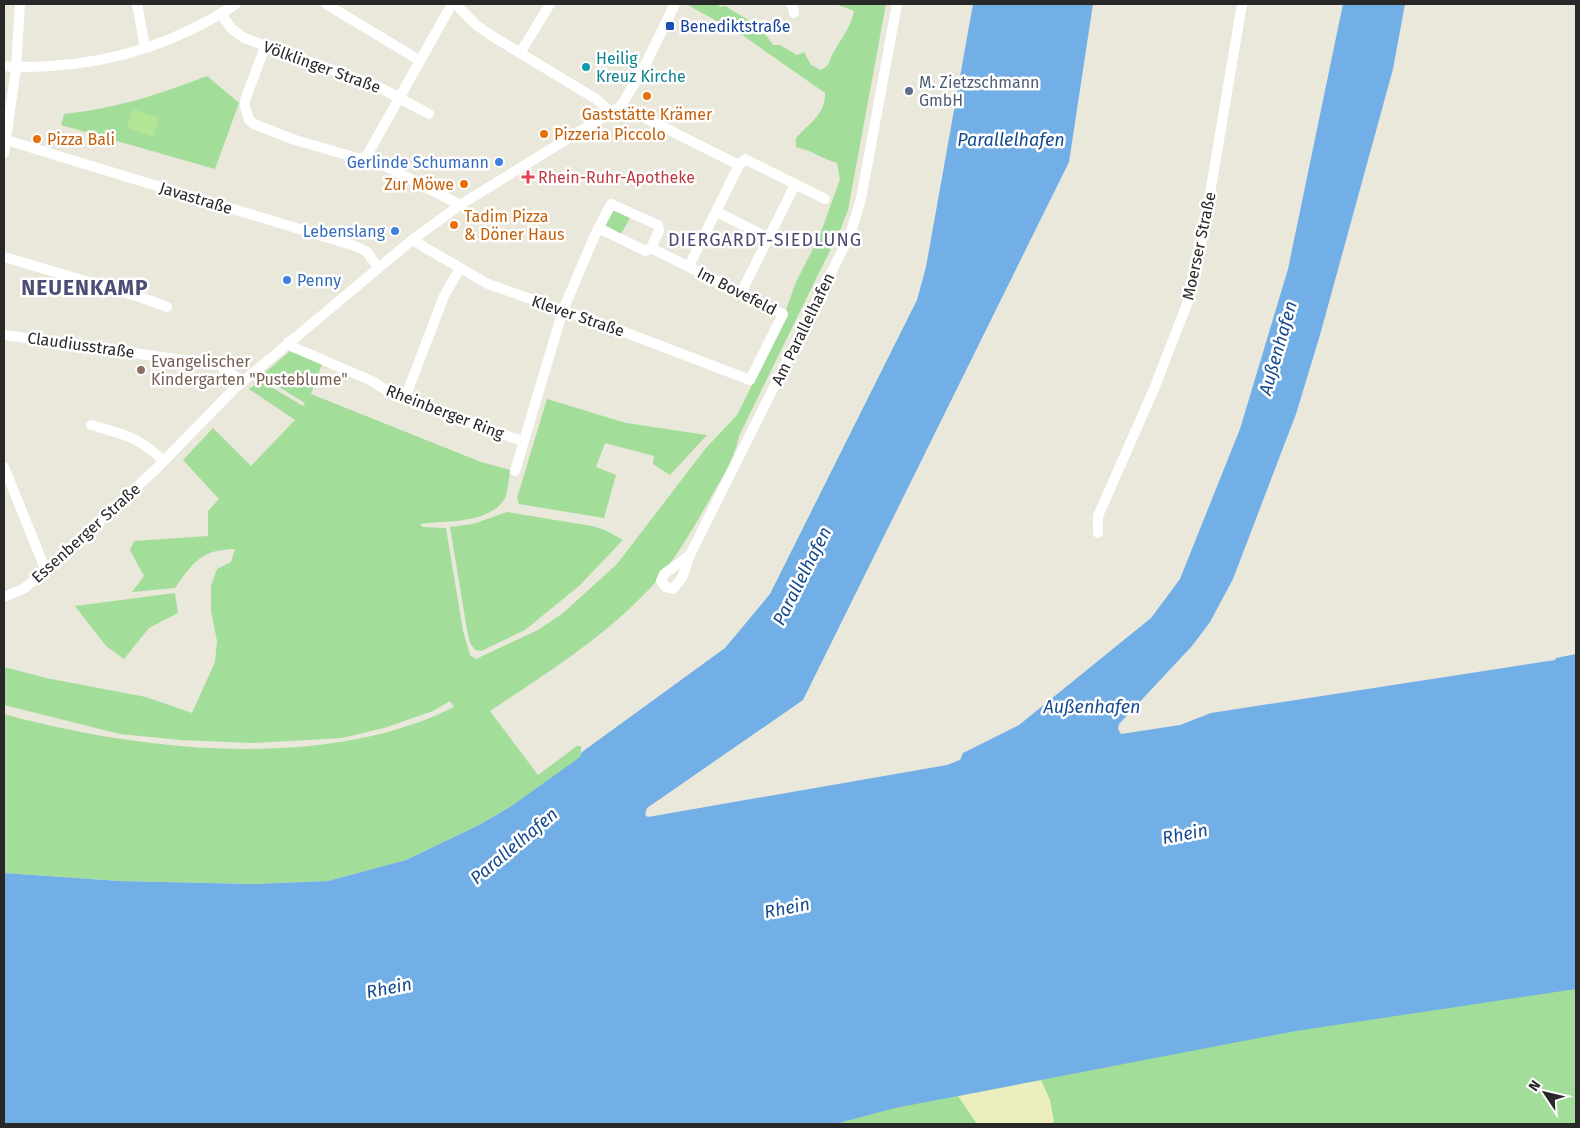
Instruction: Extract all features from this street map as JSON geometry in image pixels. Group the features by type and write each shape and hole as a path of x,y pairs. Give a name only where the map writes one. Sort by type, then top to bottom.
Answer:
{"street":[{"path":"4,153 16,68 20,4"},
{"path":"137,4 145,48"},
{"path":"4,66 16,68 81,63 145,48 175,38 236,4"},
{"path":"326,4 419,60"},
{"path":"366,158 398,97 452,4"},
{"path":"456,4 475,24 596,100 611,112"},
{"path":"520,53 550,4"},
{"name":"Essenberger Straße","path":"4,597 23,589 46,571 164,461 242,382 378,267 460,205 621,106 643,69 674,4"},
{"name":"Am Parallelhafen","path":"690,554 850,235 861,199 897,4"},
{"name":"Moerser Straße","path":"1098,532 1098,516 1154,389 1190,296 1204,229 1242,4"},
{"name":"Völklinger Straße","path":"221,14 236,34 265,47 377,86 429,114"},
{"path":"265,47 245,100 244,107 249,120 266,130 292,139 357,158 366,158 407,176 460,205"},
{"path":"621,106 739,165"},
{"name":"Javastraße","path":"6,140 355,246 366,250 378,267"},
{"path":"689,266 739,165 745,159 825,199"},
{"path":"742,293 795,185"},
{"path":"598,228 608,206 614,204 658,225 659,231 651,248"},
{"path":"716,212 768,238"},
{"name":"Im Bovefeld","path":"598,228 646,251 651,248 783,314 750,380"},
{"name":"Rheinberger Ring","path":"515,471 563,310 598,228"},
{"name":"Klever Straße","path":"412,240 488,284 750,380"},
{"path":"4,257 140,297 167,307"},
{"path":"405,398 444,296 460,268"},
{"name":"Claudiusstraße","path":"4,335 219,365 242,382"},
{"name":"Rheinberger Ring","path":"288,342 293,347 335,364 405,398 484,429 523,441"},
{"path":"91,425 126,434 142,442 164,461"},
{"path":"4,467 46,571"}],"green space":[{"path":"686,4 716,4 721,7 725,6 760,27 773,45 780,45 797,55 804,52 811,65 821,70 828,65 849,26 854,11 836,4 886,4 848,210 841,228 739,436 734,454 721,480 695,525 660,577 634,604 615,622 575,653 490,711 538,775 577,746 581,746 581,757 510,807 479,825 406,860 328,881 251,884 119,881 4,873 4,714 113,738 171,745 231,749 290,748 348,741 403,727 454,707 450,701 433,711 384,728 342,738 252,743 181,740 120,734 4,705 4,667 46,678 146,697 192,713 215,662 217,641 211,611 211,586 217,569 231,562 235,549 214,552 199,559 187,571 175,588 132,592 144,576 130,550 134,541 208,536 208,511 219,499 183,460 213,428 251,466 295,420 249,389 261,381 303,406 305,403 261,376 290,351 322,364 311,394 481,462 510,470 504,500 487,514 465,520 420,524 423,527 446,528 463,631 470,655 476,659 538,630 563,613 617,564 706,448 737,415 787,315 786,310 796,282 820,235 840,179 837,163 796,147 796,138 823,107 825,93 742,35"},
{"path":"207,76 239,103 215,169 61,125 64,114 137,100"},
{"path":"133,109 159,118 153,137 127,128"},
{"path":"614,210 630,218 621,234 605,225"},
{"path":"547,399 626,423 707,435 670,475 653,464 654,456 605,443 596,467 616,475 604,518 519,504 517,498"},
{"path":"507,512 592,526 605,530 623,540 579,586 525,630 481,651 475,650 470,643 467,630 450,527 473,524"},
{"path":"175,593 178,613 149,628 124,659 106,646 75,606"},
{"path":"1576,983 1576,1124 806,1124 1111,1054"}],"sand":[{"path":"1041,1080 1050,1100 1054,1121 1052,1124 977,1124 958,1096"}],"water":[{"path":"973,4 1093,4 1069,162 803,700 647,808 645,815 648,817 947,765 960,760 963,753 1019,725 1151,618 1180,579 1240,429 1288,269 1343,4 1405,4 1393,69 1320,335 1296,414 1233,579 1210,622 1192,646 1119,724 1118,729 1121,734 1180,725 1211,713 1555,660 1556,658 1576,654 1576,989 1296,1031 895,1108 835,1124 4,1124 4,873 119,881 251,884 328,881 406,860 479,825 510,807 725,648 770,594 917,300 926,267"}],"place":[{"name":"Benediktstraße","path":"670,26"},
{"name":"Heilig Kreuz Kirche","path":"586,67"},
{"name":"M. Zietzschmann GmbH","path":"909,91"},
{"name":"Gaststätte Krämer","path":"647,96"},
{"name":"Pizzeria Piccolo","path":"544,134"},
{"name":"Pizza Bali","path":"37,139"},
{"name":"Gerlinde Schumann","path":"499,162"},
{"name":"Rhein-Ruhr-Apotheke","path":"528,177"},
{"name":"Zur Möwe","path":"464,184"},
{"name":"Tadim Pizza & Döner Haus","path":"454,225"},
{"name":"Lebenslang","path":"395,231"},
{"name":"Penny","path":"287,280"},
{"name":"Evangelischer Kindergarten \"Pusteblume\"","path":"141,370"}],"district":[{"name":"DIERGARDT-SIEDLUNG","path":"765,240"},
{"name":"NEUENKAMP","path":"85,288"}],"water label":[{"name":"Parallelhafen","path":"1011,140"},
{"name":"Außenhafen","path":"1278,348"},
{"name":"Parallelhafen","path":"802,576"},
{"name":"Außenhafen","path":"1092,707"},
{"name":"Rhein","path":"1185,834"},
{"name":"Parallelhafen","path":"514,846"},
{"name":"Rhein","path":"787,908"},
{"name":"Rhein","path":"389,988"}]}
